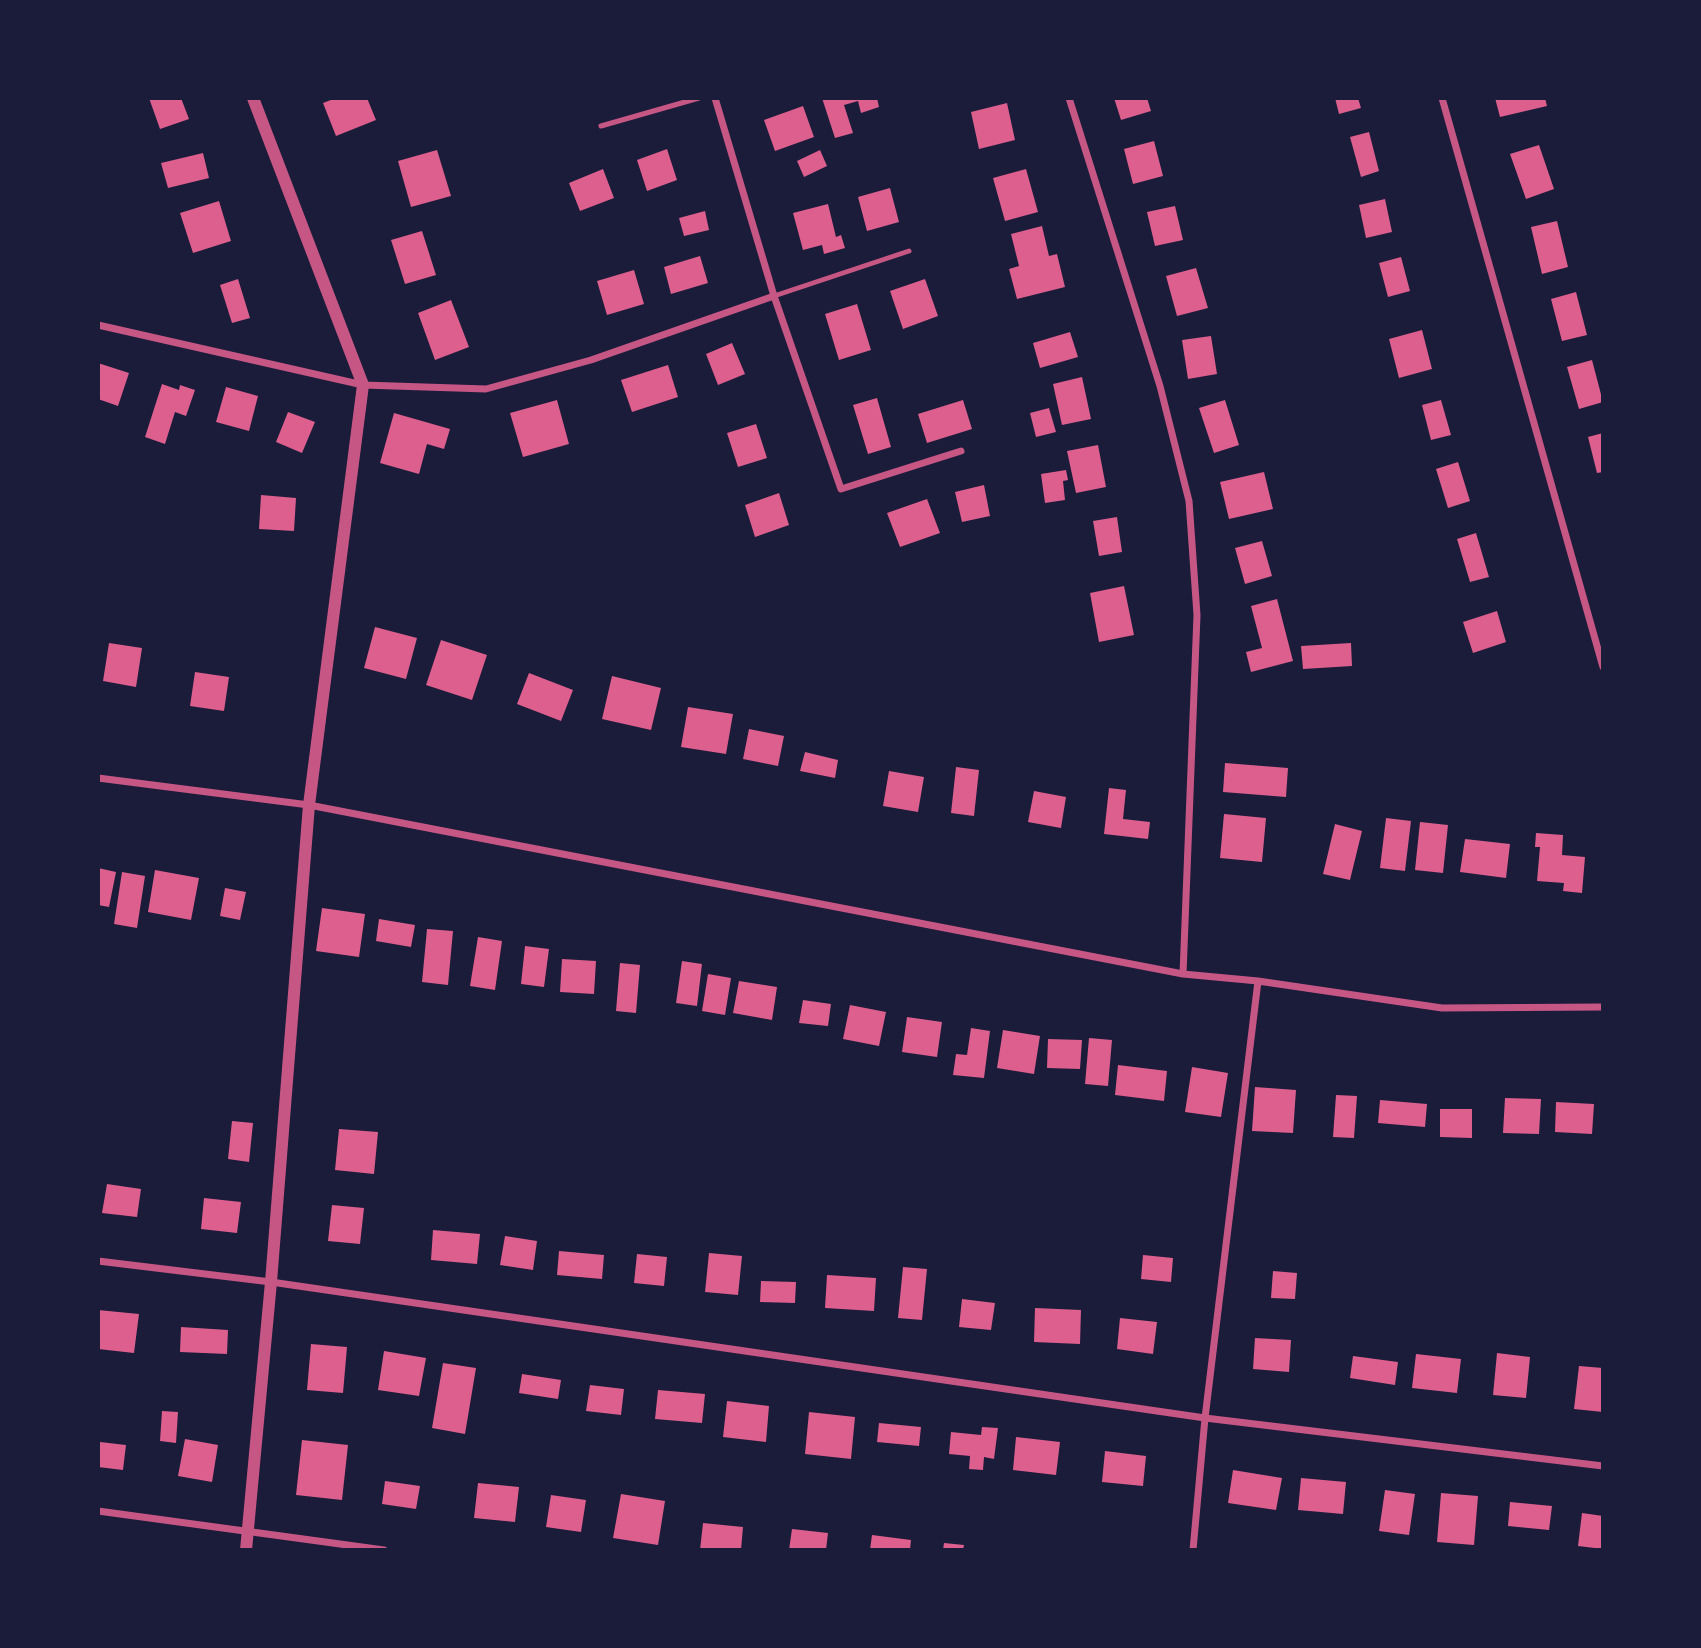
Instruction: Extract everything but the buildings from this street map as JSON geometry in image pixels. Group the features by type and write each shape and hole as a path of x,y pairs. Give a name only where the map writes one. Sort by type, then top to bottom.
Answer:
{"street":[{"path":"246,1550 271,1282 309,804 363,385 253,98"},
{"path":"715,98 774,296 842,489 961,451"},
{"path":"1069,98 1160,386 1189,501 1197,615 1183,974"},
{"path":"1442,98 1603,667"},
{"path":"98,325 363,385 486,389 591,360 774,296"},
{"path":"98,778 309,804 1183,974 1258,981 1442,1008 1603,1007"},
{"path":"1193,1550 1205,1418 1258,981"},
{"path":"98,1261 271,1282 1205,1418 1603,1466"},
{"path":"98,1511 384,1550"}],"lane":[{"path":"601,125 699,98"},
{"path":"774,296 909,251"}]}
